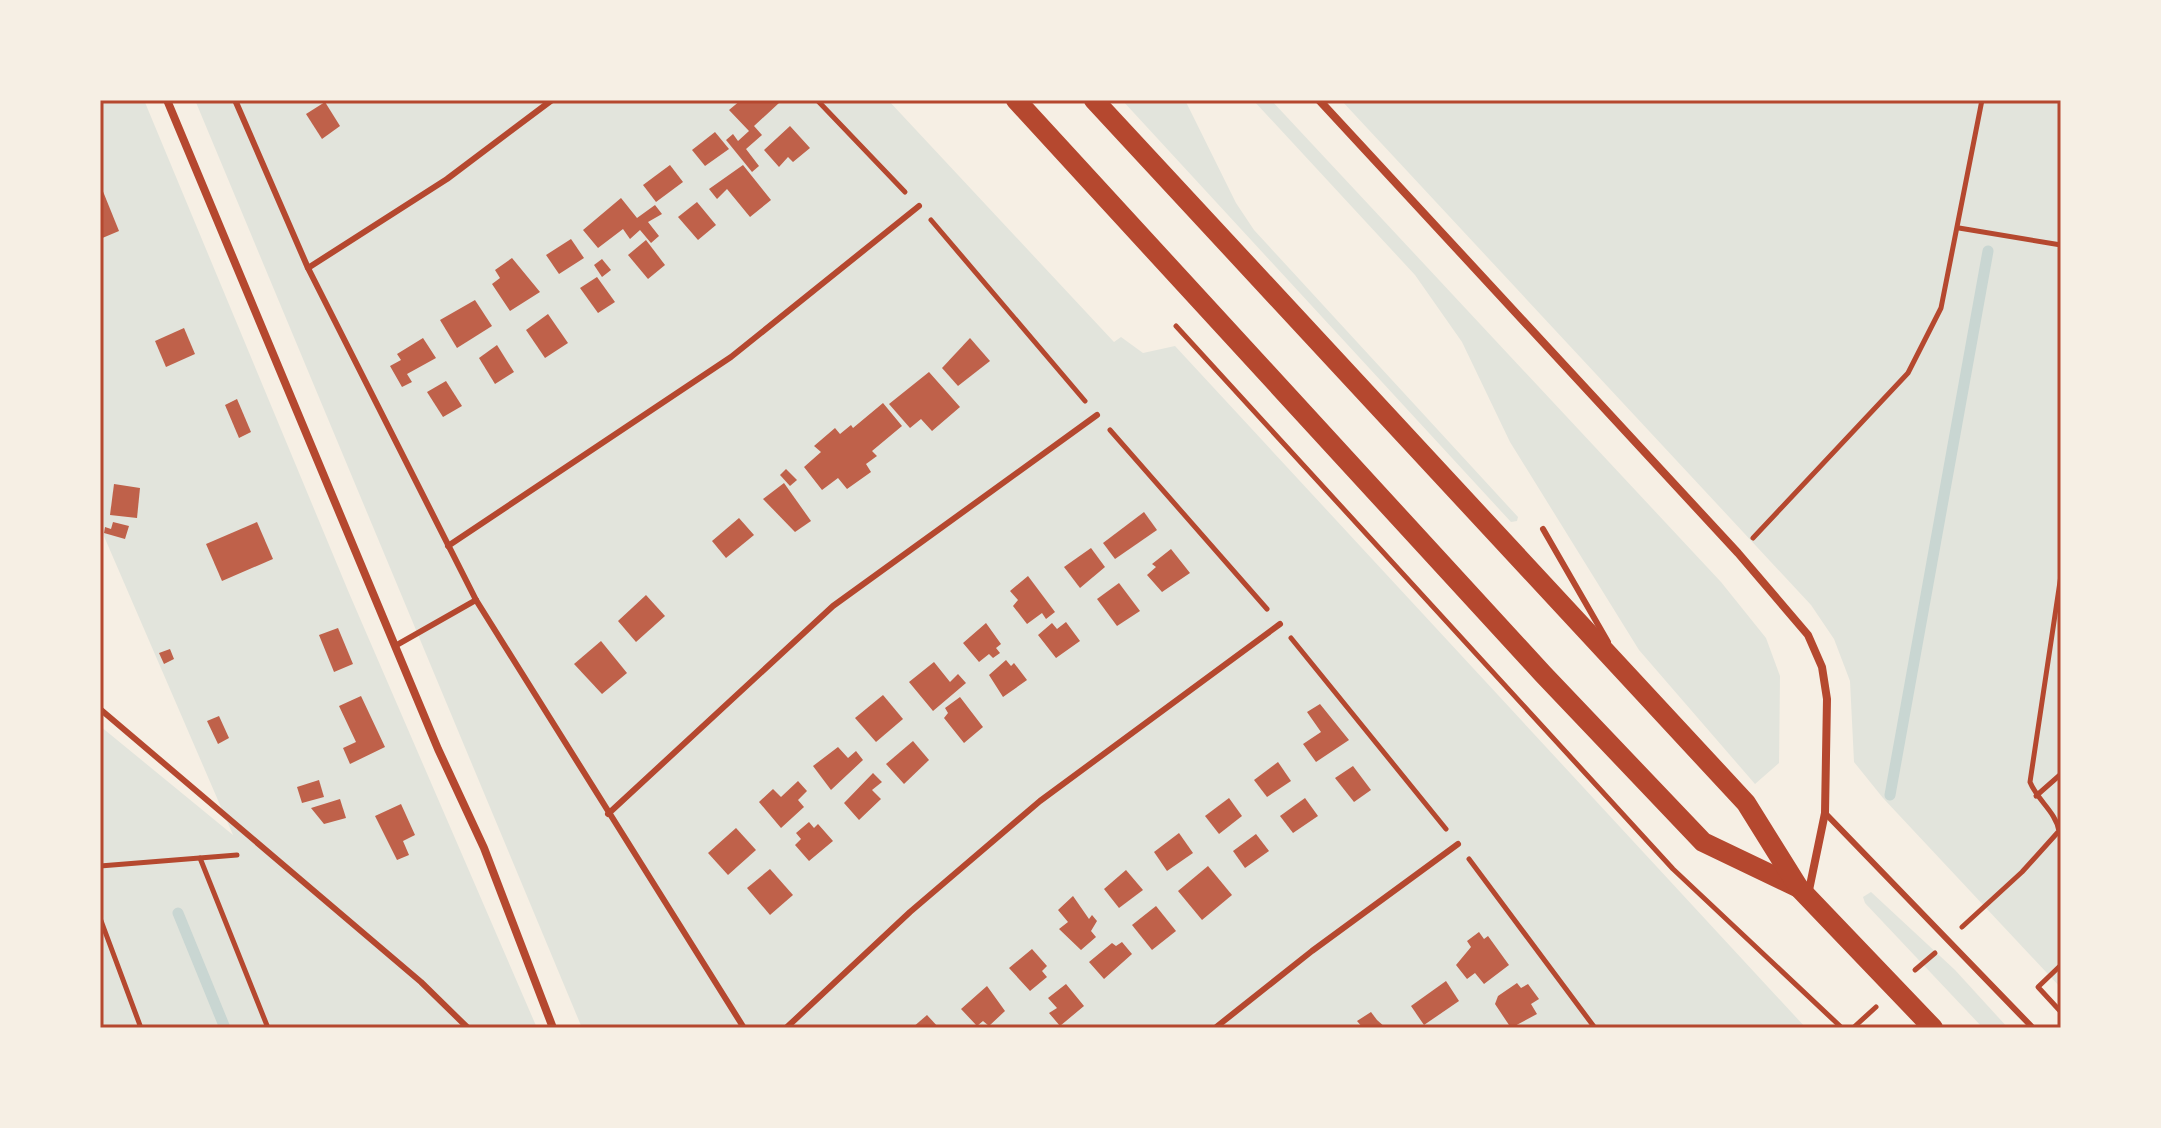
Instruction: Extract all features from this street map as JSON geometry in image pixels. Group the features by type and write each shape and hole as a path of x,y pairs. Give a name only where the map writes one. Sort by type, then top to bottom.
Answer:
{"main road":[{"path":"1016,100 1543,674 1703,842 1804,892"},
{"path":"1094,100 1746,803 1804,892 1933,1028"}],"street":[{"path":"167,100 395,646 484,848 553,1028"},
{"path":"1319,100 1792,613 1822,667 1827,699 1825,813 1804,892"}],"lane":[{"path":"235,100 308,268 476,600 744,1028"},
{"path":"308,268 447,179 552,100"},
{"path":"448,546 731,357 919,206"},
{"path":"608,814 833,606 1097,415"},
{"path":"1543,529 1627,676"},
{"path":"395,646 476,600"},
{"path":"786,1028 910,912 1040,801 1280,624"},
{"path":"100,709 270,852 468,1028"},
{"path":"1825,813 2033,1028"},
{"path":"1215,1028 1312,951 1458,844"}],"path":[{"path":"817,100 919,206 1280,624 1458,844 1595,1028"},
{"path":"1738,553 1908,373 1941,308 1982,100"},
{"path":"1959,228 2061,245"},
{"path":"1176,326 1673,869 1842,1028"},
{"path":"2022,872 2059,831 2057,821 2036,796 2030,782 2061,575"},
{"path":"2036,796 2061,774"},
{"path":"100,866 270,852"},
{"path":"200,858 268,1028"},
{"path":"100,918 141,1028"},
{"path":"2061,965 2038,987 2061,1012"}],"shaded area":[{"path":"100,100 144,100 349,593 537,1028 100,1028 100,726 233,835 100,527"},
{"path":"195,100 888,100 1114,342 1121,337 1143,353 1175,346 1806,1028 582,1028"},
{"path":"1122,100 1185,100 1236,203 1254,230 1518,517 1517,521 1511,522"},
{"path":"1253,100 1271,100 1721,582 1766,638 1780,676 1779,763 1755,784 1639,650 1510,442 1462,342 1415,275"},
{"path":"1341,100 2061,100 2061,988 1883,798 1854,762 1850,681 1834,639 1811,605"},
{"path":"1871,892 1955,970 2008,1028 1983,1028 1865,903 1863,897"}],"building":[{"path":"741,100 777,100 779,103 754,126 762,135 746,149 759,166 752,172 726,140 733,134 738,141 749,131 729,110"},
{"path":"325,102 340,126 322,139 306,114"},
{"path":"790,126 810,148 793,162 788,157 779,167 764,150"},
{"path":"715,132 729,149 705,166 692,150"},
{"path":"670,165 683,182 656,202 643,185"},
{"path":"743,165 771,200 750,217 727,189 717,199 709,189"},
{"path":"100,184 119,231 100,239"},
{"path":"621,198 637,218 655,205 662,214 648,222 659,236 651,243 640,230 630,239 623,229 598,248 583,230"},
{"path":"697,202 716,225 698,240 678,217"},
{"path":"571,239 584,258 559,274 546,255"},
{"path":"646,240 665,265 648,279 628,255"},
{"path":"512,258 540,292 510,311 492,284 500,278 495,270"},
{"path":"602,259 611,270 602,277 594,265"},
{"path":"597,277 615,302 598,313 580,288"},
{"path":"475,300 492,326 457,348 440,320"},
{"path":"548,314 568,343 545,358 526,330"},
{"path":"184,328 195,354 166,367 155,341"},
{"path":"423,338 436,358 407,374 412,382 402,387 390,366 401,360 397,354"},
{"path":"970,338 990,361 958,386 942,368"},
{"path":"497,345 514,372 495,384 479,358"},
{"path":"929,372 960,407 932,431 921,419 910,428 889,404"},
{"path":"446,381 462,406 443,417 427,392"},
{"path":"237,399 251,432 239,438 225,405"},
{"path":"883,403 902,426 872,451 877,456 866,464 871,472 847,489 838,478 822,490 804,467 821,452 814,446 835,428 840,434 851,425 853,428"},
{"path":"786,469 797,480 790,486 780,475"},
{"path":"784,483 811,521 795,532 763,499"},
{"path":"114,484 140,488 137,518 110,515"},
{"path":"1144,512 1157,530 1115,559 1103,543"},
{"path":"739,518 754,535 726,558 712,541"},
{"path":"113,522 129,526 125,539 104,533 105,527 111,529"},
{"path":"257,522 273,559 222,581 206,544"},
{"path":"1091,548 1105,567 1080,588 1064,567"},
{"path":"1171,549 1190,573 1162,592 1147,575 1156,567 1152,564"},
{"path":"1028,576 1055,612 1046,619 1042,613 1027,624 1013,606 1018,600 1010,591"},
{"path":"1119,583 1140,611 1117,626 1097,599"},
{"path":"646,595 665,616 636,642 618,621"},
{"path":"1066,622 1080,641 1056,658 1038,635 1052,623 1057,629"},
{"path":"986,623 1001,644 996,648 1000,653 993,658 989,654 979,662 963,643"},
{"path":"338,628 353,664 334,672 319,635"},
{"path":"601,641 627,673 602,694 574,664"},
{"path":"170,649 174,659 164,664 159,653"},
{"path":"1006,660 1011,666 1014,663 1027,680 1003,697 989,675"},
{"path":"934,662 950,682 958,674 966,683 933,711 909,682"},
{"path":"883,695 903,719 876,742 855,718"},
{"path":"361,696 385,747 350,764 343,748 356,742 339,706"},
{"path":"960,697 983,727 964,743 944,718 948,713 945,708"},
{"path":"1320,704 1349,740 1316,762 1303,744 1321,732 1307,712"},
{"path":"219,716 229,738 218,744 207,721"},
{"path":"913,741 929,760 904,784 886,764"},
{"path":"838,747 848,758 856,751 863,760 831,790 813,766"},
{"path":"1278,762 1291,781 1267,797 1254,780"},
{"path":"1353,766 1371,790 1354,802 1335,778"},
{"path":"873,773 882,782 872,790 881,799 859,820 844,803"},
{"path":"319,780 324,797 302,803 297,787"},
{"path":"798,781 807,791 798,800 804,807 781,828 759,802 773,789 781,797"},
{"path":"1229,798 1242,816 1219,834 1205,816"},
{"path":"1305,798 1318,816 1293,833 1280,816"},
{"path":"340,799 346,818 324,824 311,808"},
{"path":"401,804 415,835 403,841 409,855 397,860 375,816"},
{"path":"809,822 814,828 818,824 833,841 809,861 795,845 801,839 796,833"},
{"path":"736,828 756,850 728,875 708,853"},
{"path":"1179,833 1193,853 1167,871 1154,852"},
{"path":"1256,834 1269,851 1245,868 1233,851"},
{"path":"1208,866 1232,895 1202,920 1178,891"},
{"path":"770,869 793,895 770,915 747,888"},
{"path":"1126,870 1143,890 1119,908 1104,889"},
{"path":"1073,896 1089,919 1092,915 1097,921 1091,931 1096,937 1081,950 1059,929 1068,922 1058,910"},
{"path":"1156,906 1176,931 1152,950 1132,925"},
{"path":"1479,932 1484,939 1488,936 1509,965 1484,984 1475,973 1467,979 1456,965 1471,947 1467,941"},
{"path":"1122,942 1132,954 1104,979 1089,962 1112,943 1116,946"},
{"path":"1032,949 1047,966 1042,971 1047,977 1030,991 1009,968"},
{"path":"1446,981 1459,1001 1424,1025 1411,1006"},
{"path":"1517,983 1521,988 1528,984 1539,999 1531,1004 1537,1014 1511,1028 1495,1004 1498,996"},
{"path":"1066,984 1084,1006 1060,1026 1049,1013 1057,1008 1048,998"},
{"path":"987,986 1005,1011 989,1026 983,1021 977,1026 961,1009"},
{"path":"1371,1012 1386,1028 1363,1028 1357,1021"},
{"path":"927,1015 939,1028 912,1028"}],"waterway":[{"path":"1890,795 1988,251"},
{"path":"178,913 225,1028"}]}
